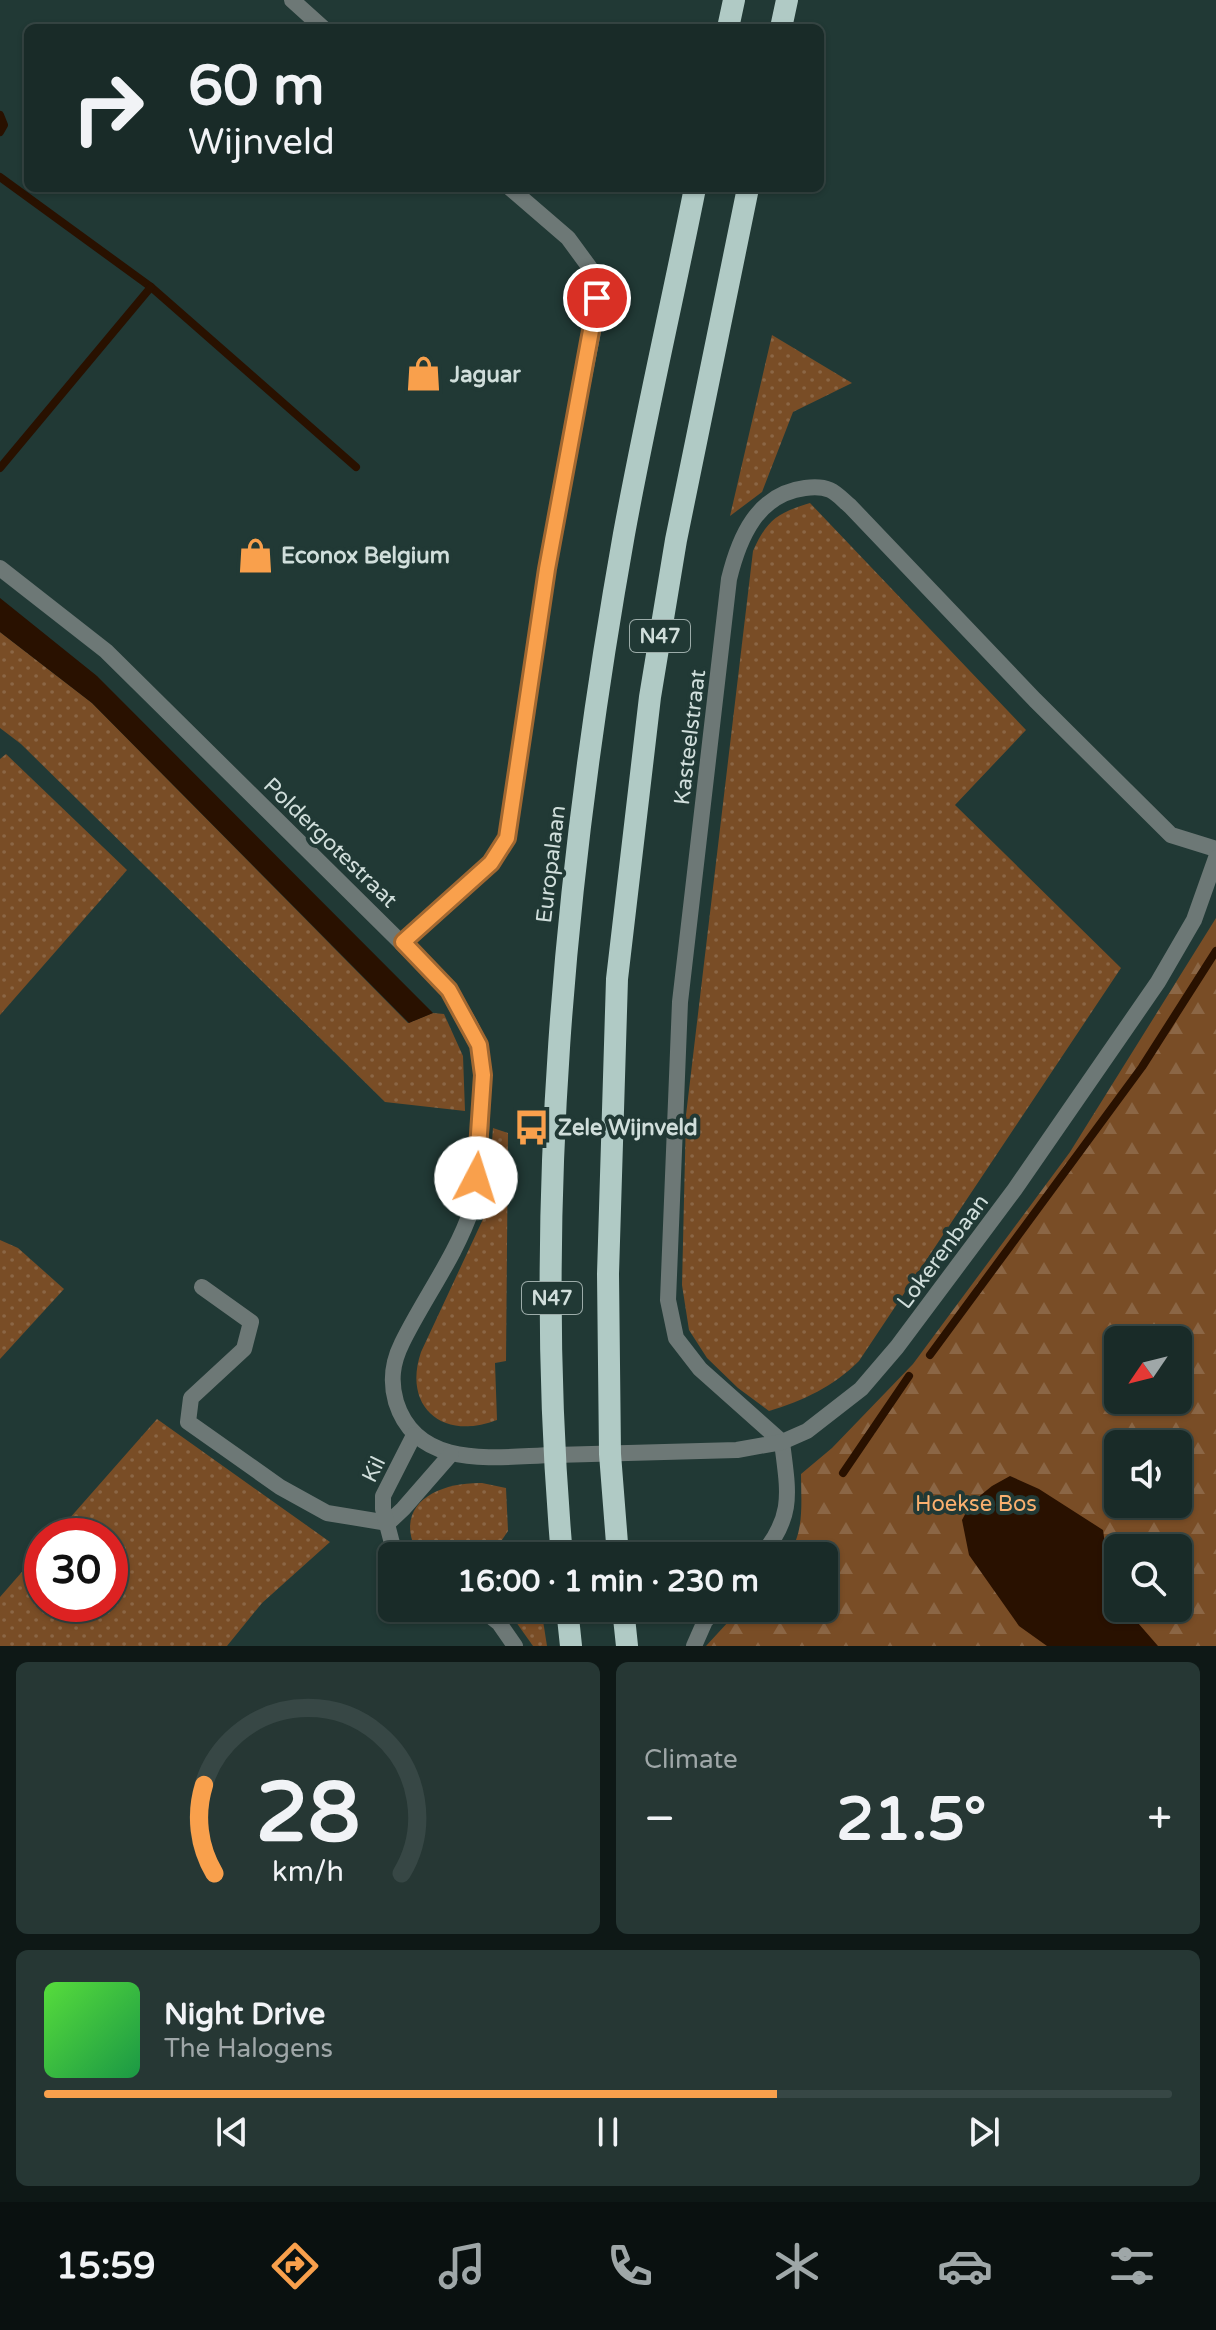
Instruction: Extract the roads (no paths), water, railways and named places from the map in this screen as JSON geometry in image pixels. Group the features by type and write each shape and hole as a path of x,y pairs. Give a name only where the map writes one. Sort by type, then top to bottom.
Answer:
{"highway":[{"path":"729,24 734,0"},
{"path":"782,24 787,0"},
{"name":"Europalaan","path":"561,1542 555,1455 551,1245 553,1142 562,990 600,686 624,533 694,192"},
{"name":"N47","path":"617,1542 610,1454 608,1274 617,979 650,697 676,540 747,192"},
{"path":"568,1622 571,1646"},
{"path":"624,1622 627,1646"}],"street":[{"path":"292,0 319,24"},
{"path":"403,942 491,863 507,838 557,511 593,332 597,298 590,268 568,238 515,192"},
{"name":"Kasteelstraat","path":"782,1442 700,1369 676,1338 668,1300 680,1002 729,579 738,545 754,518 770,501 796,489 830,489 1171,835 1216,849"},
{"name":"Poldergotestraat","path":"0,568 106,651 403,942 449,990 469,1022 479,1045 483,1075 473,1205 462,1233 401,1344 392,1368 400,1415 414,1435"},
{"name":"Lokerenbaan","path":"555,1455 737,1450 782,1442 807,1431 861,1389 892,1354 1015,1189 1158,982 1194,920 1216,858"},
{"path":"202,1287 251,1322 244,1349 191,1398 188,1422 280,1487 327,1513 388,1523 451,1454"},
{"path":"414,1435 451,1454 479,1457 555,1455"},
{"name":"Kil","path":"392,1542 383,1509 383,1496 414,1435"},
{"path":"772,1542 783,1527 788,1490 782,1442"},
{"path":"498,1622 515,1646"},
{"path":"694,1646 705,1622"}],"waterway":[{"path":"0,115 4,125 0,132"},
{"path":"0,177 151,287 356,467"},
{"path":"0,468 151,287"},
{"path":"930,1355 1142,1067 1216,951"},
{"path":"843,1473 909,1376"}],"place":[{"name":"Jaguar","path":"424,374"},
{"name":"Econox Belgium","path":"255,555"},
{"name":"Zele Wijnveld","path":"532,1127"}],"park label":[{"name":"Hoekse Bos","path":"976,1503"}]}
